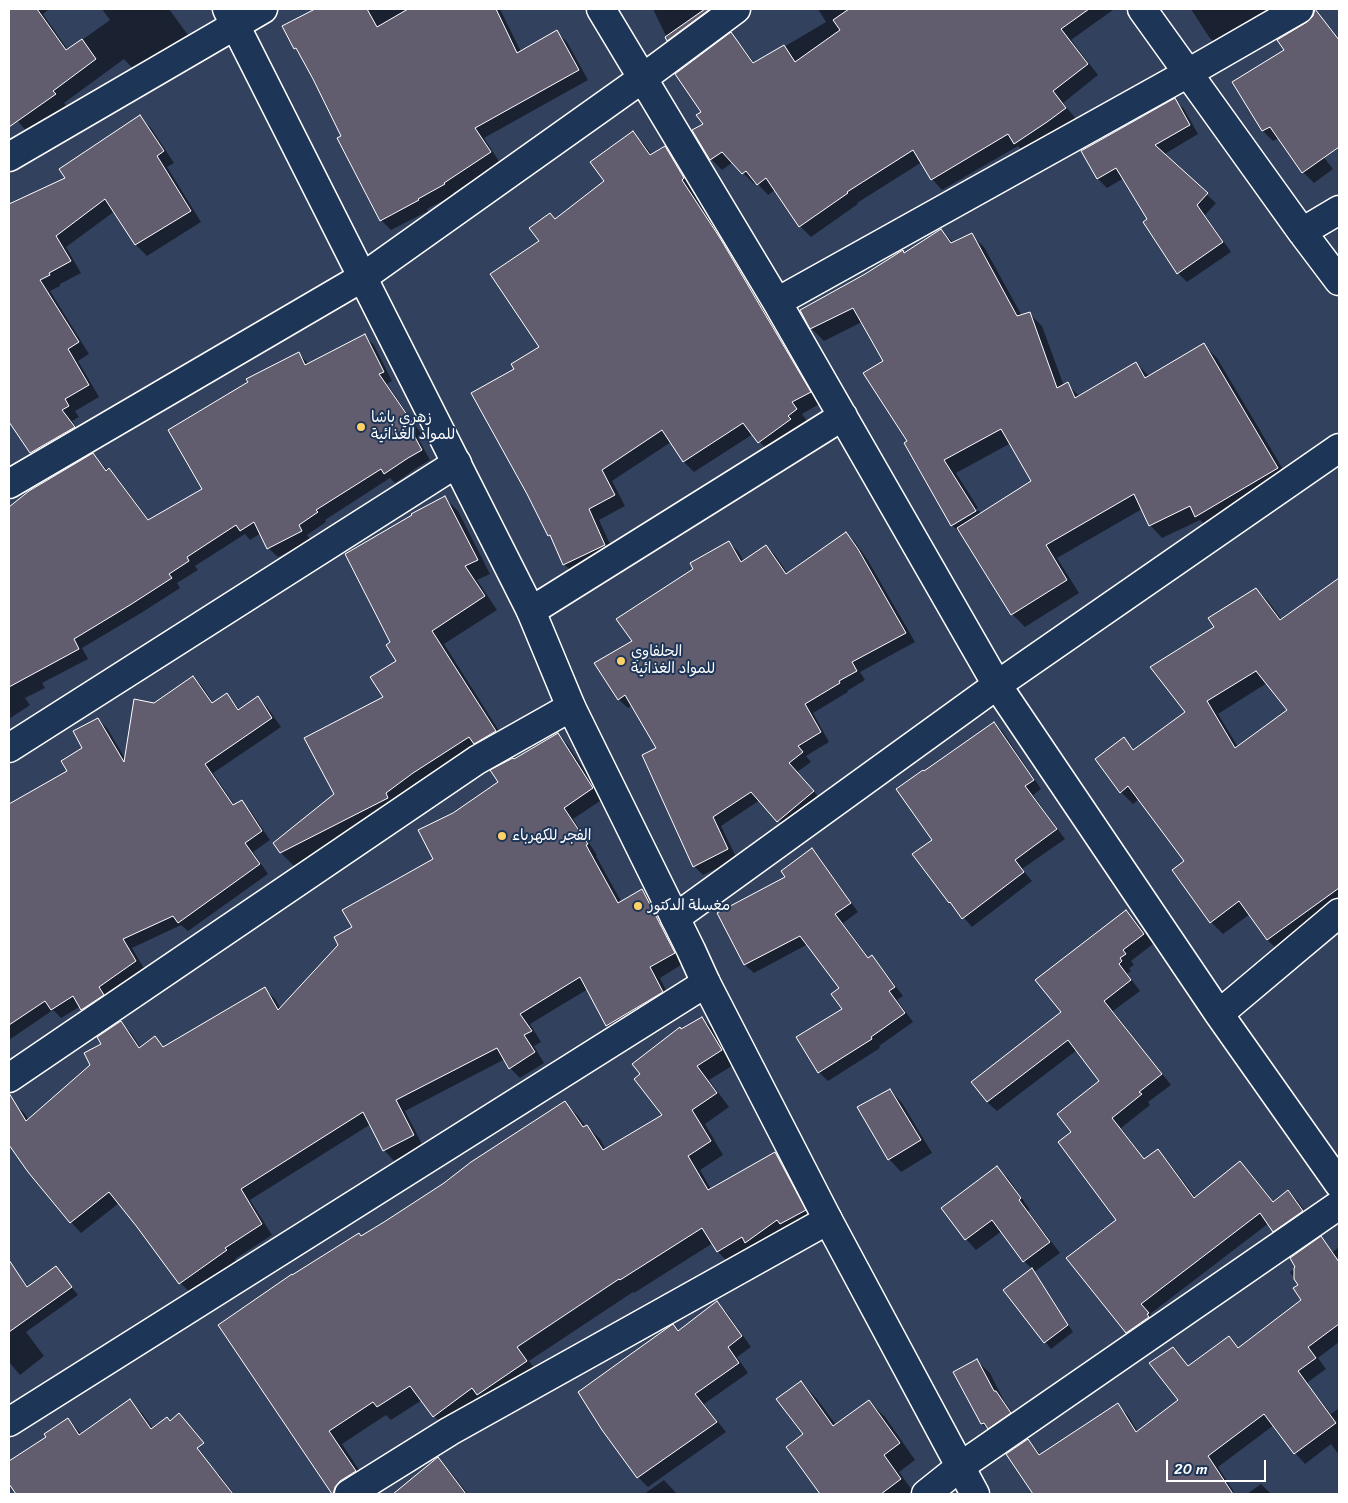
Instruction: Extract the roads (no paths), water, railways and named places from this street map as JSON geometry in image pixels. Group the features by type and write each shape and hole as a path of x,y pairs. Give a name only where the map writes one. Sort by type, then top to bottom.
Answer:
{"street":[{"path":"9,156 231,17 263,9"},
{"path":"601,9 777,302 997,686 1219,1014 1339,1184"},
{"path":"9,484 363,277 643,78 736,9"},
{"path":"1142,9 1339,281"},
{"path":"777,302 1299,9"},
{"path":"231,17 531,611 571,707 706,983 828,1220 975,1494"},
{"path":"1302,232 1339,210"},
{"path":"531,611 843,416"},
{"path":"675,918 997,686 1339,448"},
{"path":"9,748 457,463"},
{"path":"9,1078 477,760 571,707"},
{"path":"1219,1014 1339,913"},
{"path":"9,1422 706,983"},
{"path":"926,1494 961,1466 1339,1205"},
{"path":"349,1494 450,1431 828,1220"}],"place":[{"name":"زهري باشا للمواد الغذائية","path":"361,427"},
{"name":"الحلفاوي للمواد الغذائية","path":"621,661"},
{"name":"الفجر للكهرباء","path":"502,836"},
{"name":"مغسلة الدكتور","path":"638,906"}]}
